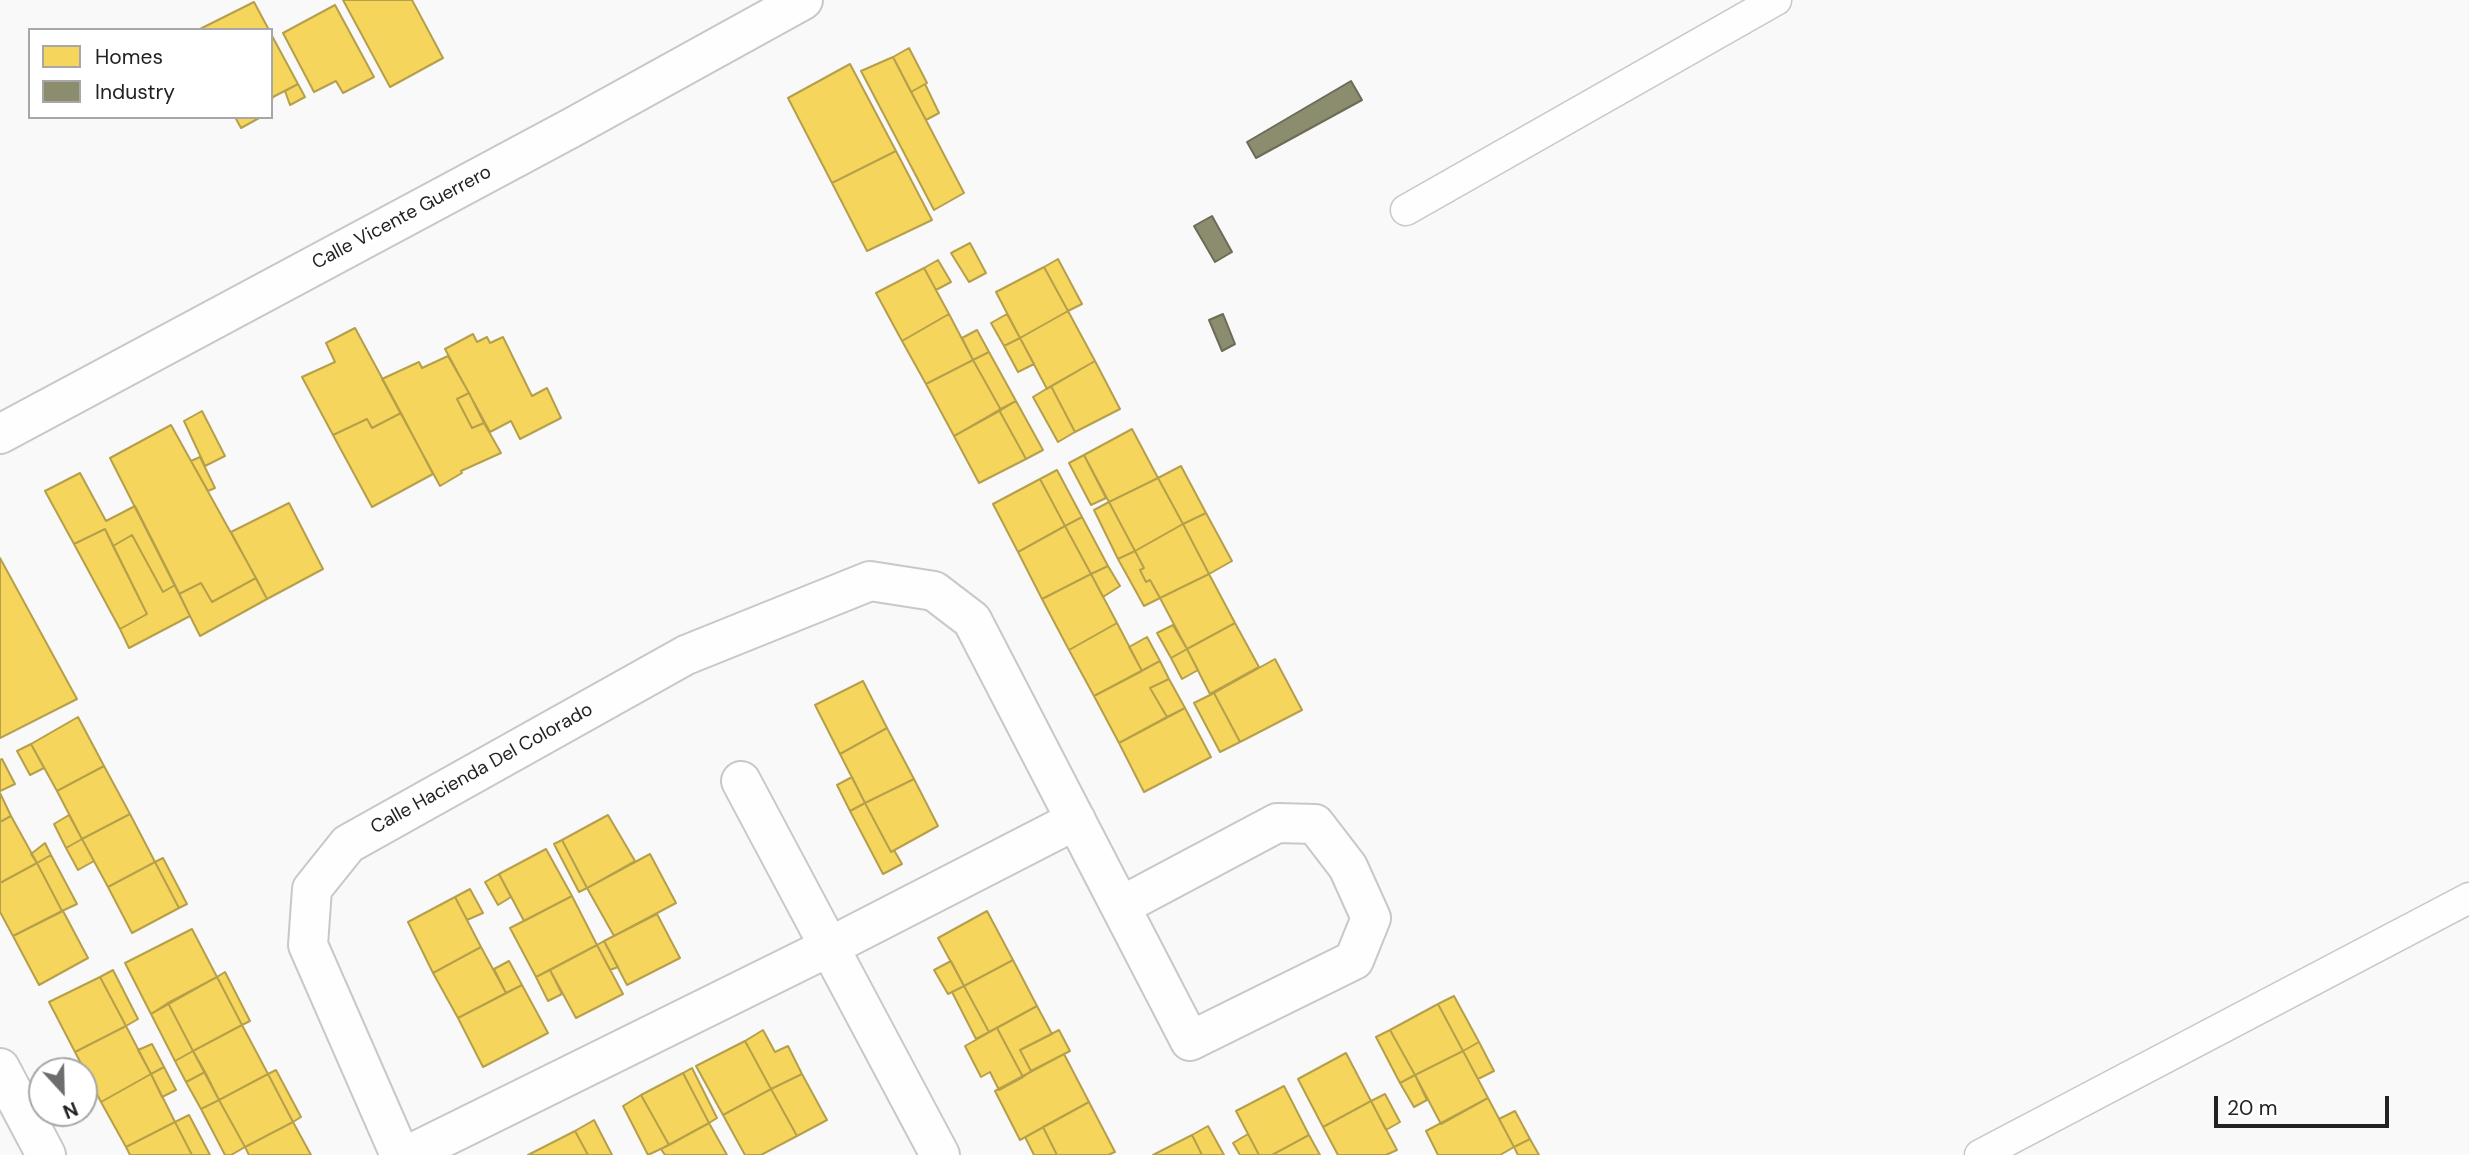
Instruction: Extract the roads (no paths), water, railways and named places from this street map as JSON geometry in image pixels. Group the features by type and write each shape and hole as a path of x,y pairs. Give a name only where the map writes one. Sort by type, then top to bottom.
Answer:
{"street":[{"name":"Calle Vicente Guerrero","path":"0,434 573,127 803,0"},
{"name":"Calle Hacienda Del Colorado","path":"400,1155 308,945 312,889 348,844 686,655 870,581 933,591 972,620 1076,820"},
{"path":"741,780 940,1155"},
{"path":"408,1155 831,946 1076,820 1190,1041 1354,960 1371,918 1348,867 1315,824 1277,823 1121,906"},
{"path":"0,1068 46,1155"}],"lane":[{"path":"1406,210 1776,0"},
{"path":"1980,1155 2469,898"}]}
